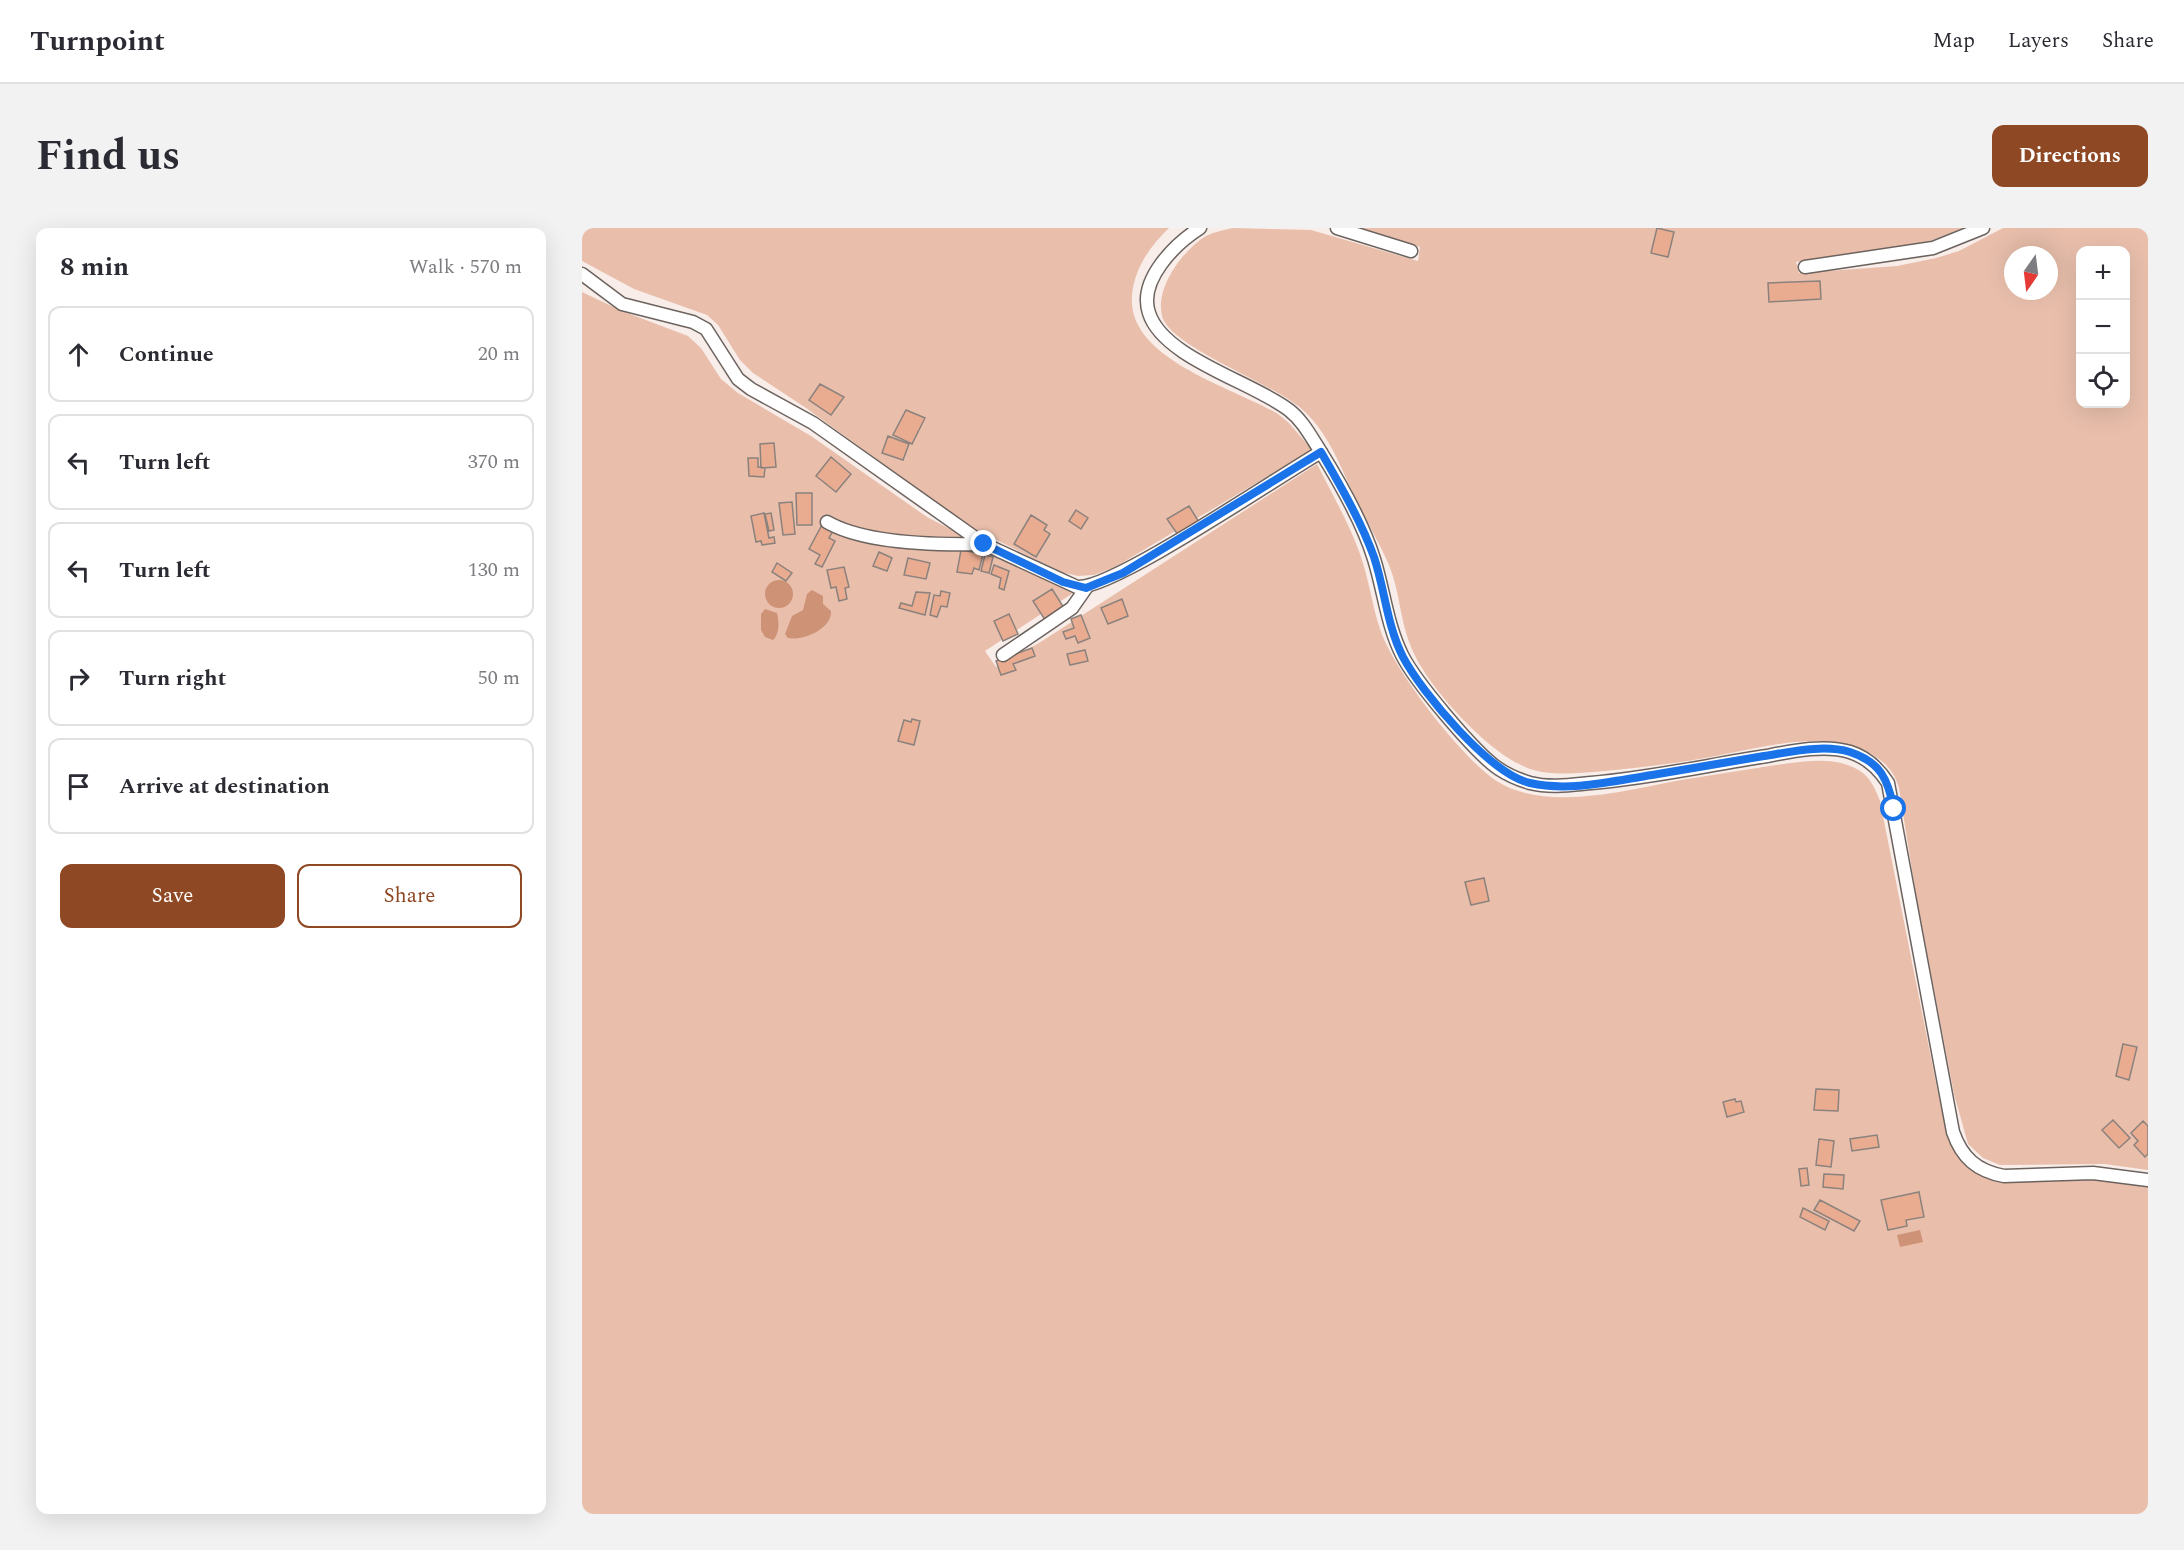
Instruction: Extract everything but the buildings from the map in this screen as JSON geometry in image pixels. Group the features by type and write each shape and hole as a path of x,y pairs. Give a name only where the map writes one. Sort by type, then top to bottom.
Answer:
{"street":[{"path":"1200,228 1179,243 1152,280 1147,302 1154,324 1184,352 1290,410 1301,421 1321,452 1374,557 1394,638 1404,658 1424,687 1484,757 1500,770 1528,782 1552,787 1616,781 1793,751 1849,752 1880,771 1888,783 1894,809 1951,1121 1958,1146 1972,1164 1992,1174 2004,1176 2102,1173 2148,1180"},
{"path":"1337,228 1366,240 1411,251"},
{"path":"1805,267 1923,250 1964,237 1983,228"},
{"path":"582,274 622,304 693,322 706,329 738,379 751,389 813,423 984,544 1063,582 1086,588"},
{"path":"1003,655 1072,608 1086,588 1123,573 1321,452"},
{"path":"827,522 850,532 924,544 984,544"}],"shaded area":[{"path":"582,228 1169,228 1155,242 1144,259 1133,286 1135,318 1146,337 1164,354 1186,368 1278,414 1289,423 1312,450 1115,567 1094,575 1078,576 1060,572 967,525 806,408 753,373 740,360 718,325 707,315 634,289 582,261"},
{"path":"1233,228 1311,230 1418,261 1420,247 1356,228 1966,228 1921,244 1796,262 1799,273 1897,266 1936,258 1959,251 2003,228 2148,228 2148,1170 2104,1164 2000,1165 1983,1158 1968,1144 1954,1094 1916,895 1899,788 1894,775 1876,757 1851,746 1811,741 1773,745 1696,760 1637,768 1547,773 1529,769 1506,757 1458,714 1429,679 1411,647 1389,565 1337,458 1320,429 1305,412 1291,401 1184,341 1169,328 1162,316 1163,293 1173,270 1197,242 1216,232"},
{"path":"582,292 622,311 688,336 701,348 721,379 738,393 811,436 927,517 1073,593 985,651 996,667 1039,643 1317,464 1356,542 1380,629 1398,666 1429,710 1464,752 1495,780 1515,790 1561,797 1612,793 1808,761 1840,763 1851,766 1864,774 1880,801 1937,1088 1948,1137 1959,1157 1965,1165 1985,1176 2073,1177 2148,1184 2148,1514 582,1514"},
{"path":"779,580 789,584 793,594 789,604 779,608 769,604 765,594 769,584"},
{"path":"812,590 823,596 823,604 831,611 827,623 808,636 788,638 785,634 792,616 803,610 807,594"},
{"path":"765,609 777,613 778,631 773,640 765,637 761,630 761,614"},
{"path":"1920,1230 1923,1242 1900,1247 1897,1235"}],"route":[{"path":"984,544 1063,582 1086,588 1123,573 1321,452 1374,557 1394,638 1404,658 1424,687 1484,757 1500,770 1528,782 1552,787 1616,781 1793,751 1832,750 1849,752 1866,760 1880,771 1888,783 1894,809"}]}
